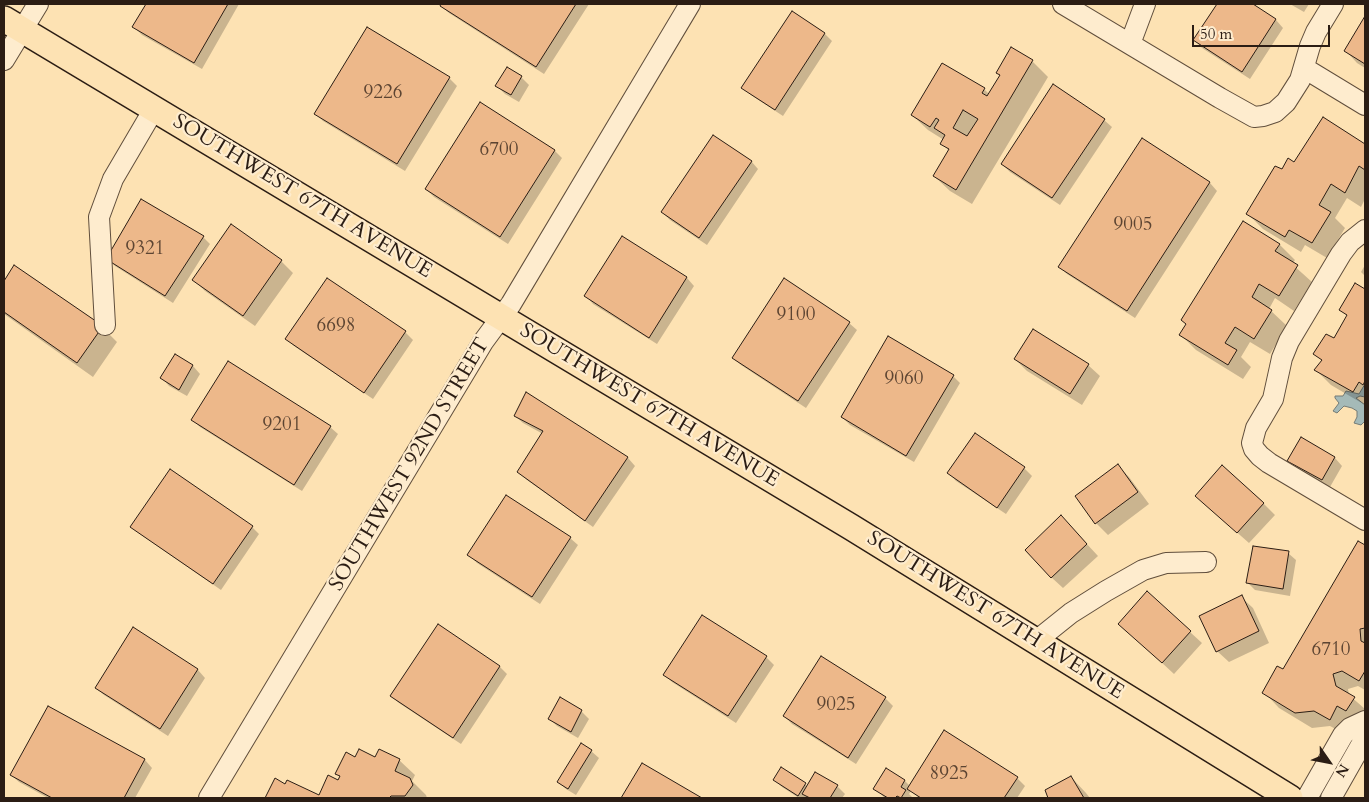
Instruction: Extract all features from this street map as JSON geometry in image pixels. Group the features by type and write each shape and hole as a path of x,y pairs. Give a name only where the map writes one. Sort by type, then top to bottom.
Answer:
{"main road":[{"name":"SOUTHWEST 67TH AVENUE","path":"13,25 1036,640 1290,798"}],"street":[{"path":"4,60 13,25 38,4"},
{"name":"SOUTHWEST 92ND STREET","path":"209,798 478,350 511,304 690,4"},
{"path":"1063,4 1254,117 1275,112 1286,102 1300,80 1316,32 1333,4"},
{"path":"1130,44 1145,4"},
{"path":"1304,68 1365,106"},
{"path":"105,325 99,217 113,179 154,109"},
{"path":"1365,230 1350,242 1341,254 1289,341 1282,358 1273,399 1252,436 1254,449 1269,463 1365,520"},
{"path":"1036,640 1078,609 1143,570 1166,563 1206,562"},
{"path":"1307,798 1343,735 1350,728 1365,722"},
{"path":"1331,798 1365,738"}],"shaded area":[{"path":"1365,384 1365,397 1360,396 1356,398 1365,405 1365,423 1361,425 1354,423 1357,411 1352,408 1344,406 1337,413 1333,411 1339,403 1335,396 1343,396 1346,391 1359,394"}],"building":[{"path":"146,4 228,4 194,63 132,27"},
{"path":"441,4 576,4 536,67 440,6"},
{"path":"1217,4 1253,4 1276,19 1242,72 1193,40"},
{"path":"792,11 825,33 775,110 741,88"},
{"path":"1365,16 1365,64 1344,51"},
{"path":"367,27 450,77 397,164 314,114"},
{"path":"1011,47 1033,60 956,190 933,176 949,149 940,144 945,135 934,128 939,120 936,118 930,127 911,115 942,63 985,88 982,93 987,96 1000,75 996,73","holes":["963,110 978,119 967,136 953,128"]},
{"path":"507,67 522,76 511,95 495,86"},
{"path":"1053,84 1105,119 1052,198 1001,164"},
{"path":"480,102 555,150 500,237 425,189"},
{"path":"1323,117 1365,144 1365,170 1359,166 1345,193 1331,184 1319,205 1331,212 1312,243 1289,230 1285,237 1246,214 1275,166 1282,169 1288,158 1294,162"},
{"path":"713,135 752,161 699,238 661,212"},
{"path":"1142,138 1210,182 1127,311 1058,267"},
{"path":"141,199 204,236 165,296 106,259"},
{"path":"1243,221 1280,244 1275,251 1298,265 1279,296 1259,284 1252,297 1272,310 1254,339 1235,327 1225,343 1237,350 1228,365 1179,335 1186,324 1181,320"},
{"path":"231,224 282,260 243,316 192,280"},
{"path":"622,236 687,277 649,338 584,296"},
{"path":"14,265 103,326 77,363 4,312 4,281"},
{"path":"327,278 406,331 364,393 285,339"},
{"path":"784,278 850,322 798,401 732,358"},
{"path":"1355,283 1365,289 1365,381 1363,385 1359,382 1353,392 1314,370 1322,360 1313,354 1326,334 1334,338 1347,315 1339,310"},
{"path":"1033,329 1089,364 1070,394 1014,359"},
{"path":"888,336 954,375 906,456 841,417"},
{"path":"175,354 193,365 179,390 160,378"},
{"path":"228,361 331,426 294,485 191,420"},
{"path":"526,392 628,457 585,521 517,472 543,431 514,416"},
{"path":"975,433 1025,467 997,508 947,473"},
{"path":"1301,437 1335,457 1322,480 1287,461"},
{"path":"1118,464 1138,492 1095,524 1075,496"},
{"path":"1222,465 1264,503 1237,533 1195,496"},
{"path":"170,469 253,526 213,584 130,527"},
{"path":"506,495 571,537 532,597 467,555"},
{"path":"1061,515 1087,544 1051,578 1025,550"},
{"path":"1358,541 1365,545 1365,628 1360,629 1361,641 1365,643 1365,671 1359,681 1342,671 1333,674 1336,686 1355,697 1346,711 1337,706 1330,720 1314,711 1295,713 1262,693 1277,666 1283,669"},
{"path":"1253,546 1289,551 1283,589 1246,583"},
{"path":"1147,591 1191,631 1162,663 1118,624"},
{"path":"1242,595 1259,631 1216,652 1199,616"},
{"path":"702,615 767,656 728,716 663,675"},
{"path":"438,624 500,666 453,738 390,696"},
{"path":"133,627 198,669 160,729 95,688"},
{"path":"821,656 886,697 848,758 783,716"},
{"path":"560,697 582,710 571,732 548,719"},
{"path":"48,706 145,759 124,798 52,798 10,775"},
{"path":"944,730 1018,777 1004,798 921,798 907,789"},
{"path":"581,743 592,750 568,789 557,782"},
{"path":"359,749 375,757 379,749 400,759 395,771 410,778 413,785 405,796 391,796 389,798 265,798 275,778 285,784 287,780 319,795 328,775 338,780 340,776 335,774 346,752 355,757"},
{"path":"642,763 702,798 621,798"},
{"path":"781,767 806,783 798,796 773,780"},
{"path":"886,768 905,780 901,787 906,790 901,798 897,796 895,798 888,798 873,789"},
{"path":"815,772 838,785 830,798 810,798 802,794"},
{"path":"1071,776 1084,798 1048,798 1045,790"}]}
